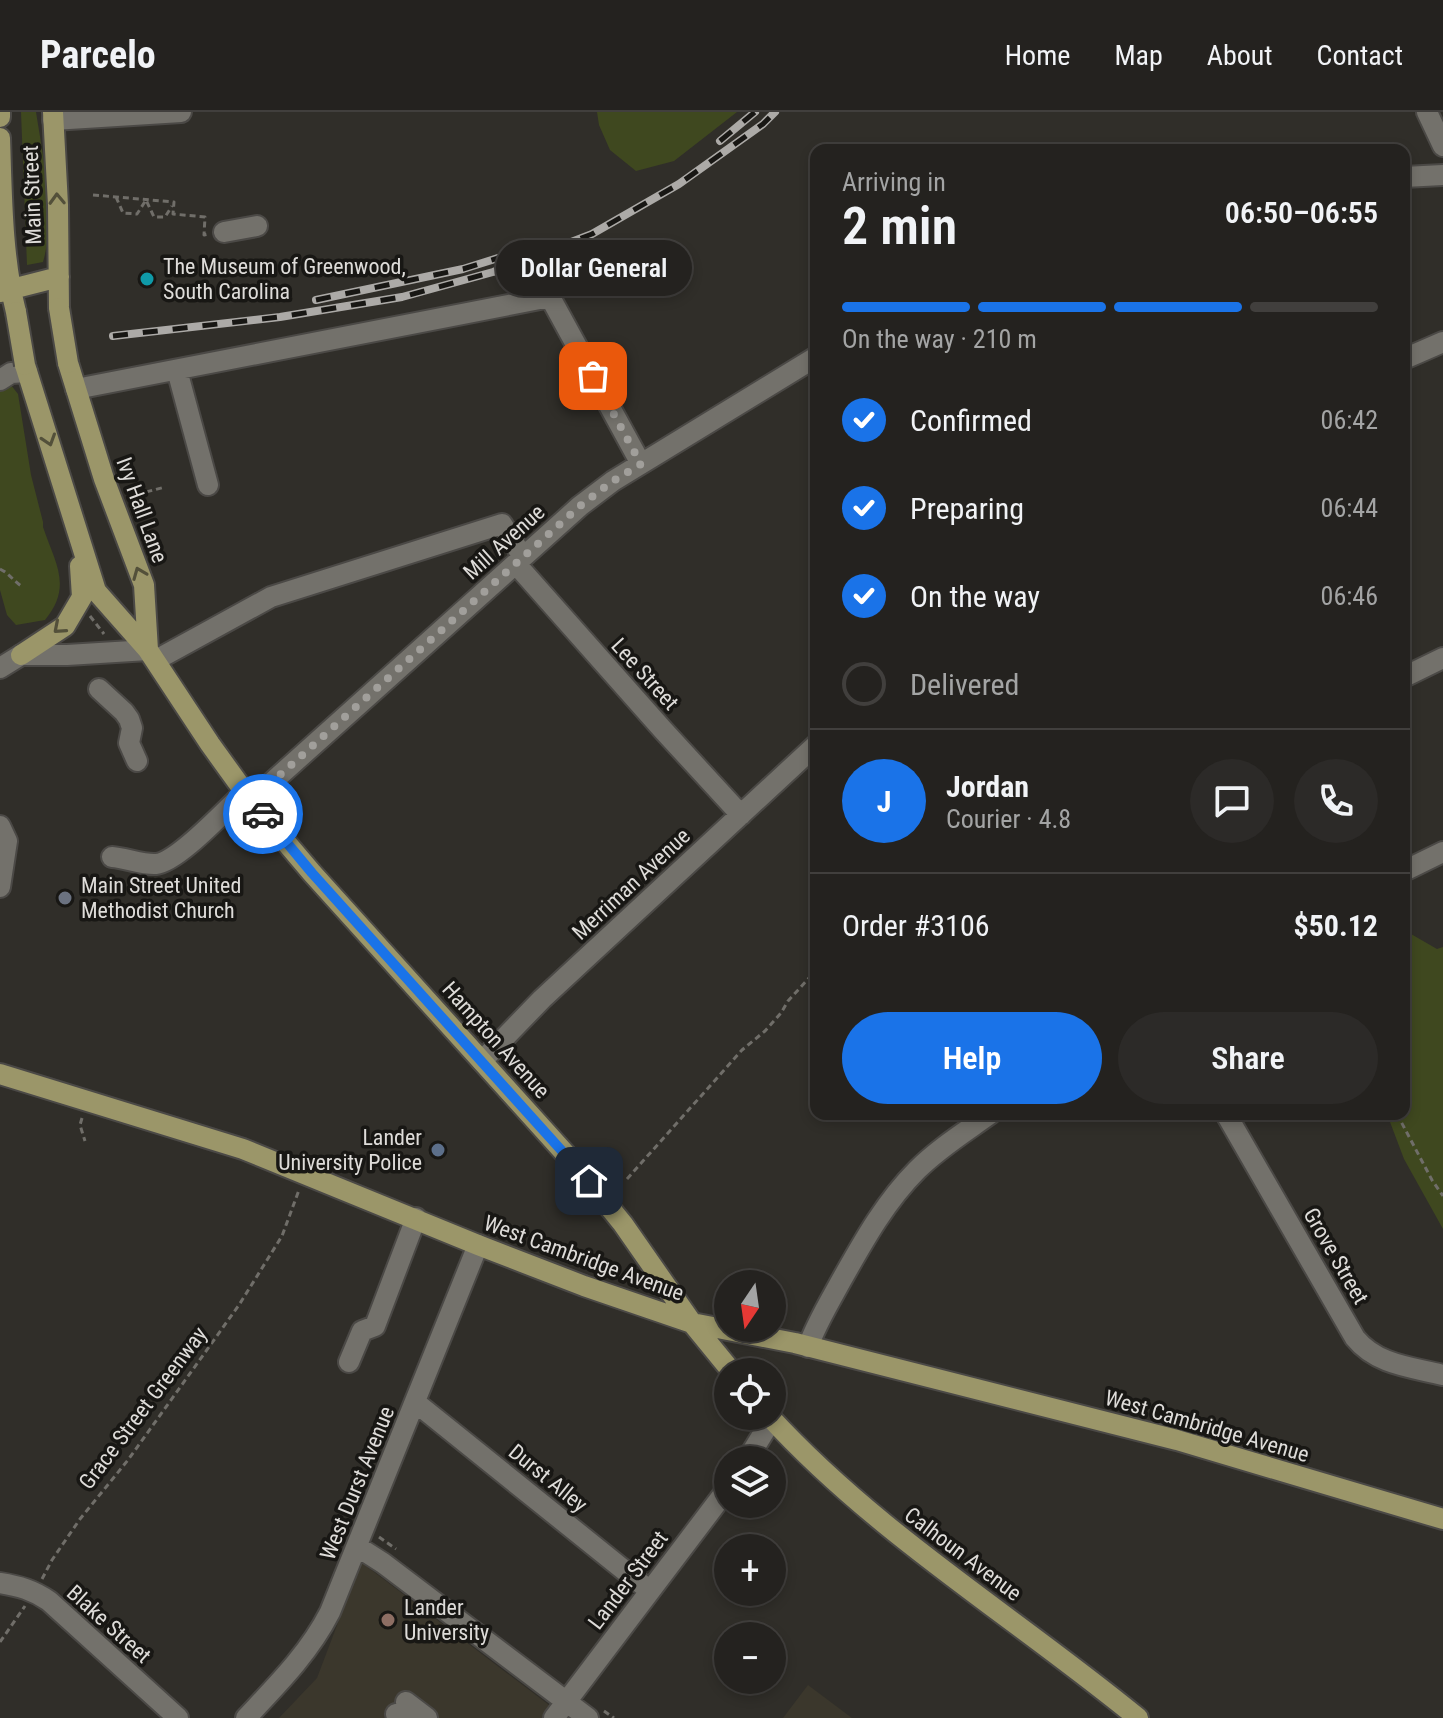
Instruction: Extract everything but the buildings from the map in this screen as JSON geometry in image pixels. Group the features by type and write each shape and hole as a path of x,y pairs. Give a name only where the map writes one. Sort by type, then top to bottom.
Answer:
{"main road":[{"name":"Main Street","path":"53,116 59,308"},
{"name":"Main Street","path":"0,138 5,291 16,312 26,368"},
{"path":"5,291 59,277"},
{"name":"Ivy Hall Lane","path":"59,308 68,363 104,479 144,585 152,655"},
{"path":"26,368 96,591 152,655"},
{"path":"21,655 65,626 82,597 78,534"},
{"name":"Hampton Avenue","path":"152,655 248,796 312,873 571,1160 623,1224 692,1323"},
{"name":"West Cambridge Avenue","path":"0,1074 214,1139 584,1286 692,1323 808,1347 1177,1440 1443,1519"},
{"path":"692,1323 721,1358"},
{"name":"Calhoun Avenue","path":"782,1430 823,1472 887,1527 1135,1717"}],"street":[{"path":"53,116 181,112"},
{"path":"1427,112 1443,146"},
{"path":"1410,177 1443,175"},
{"path":"224,232 257,226"},
{"path":"76,389 550,297 641,464"},
{"path":"1410,356 1443,342"},
{"name":"Mill Avenue","path":"112,857 155,864 165,862 183,850 580,506 613,481 810,361"},
{"path":"0,380 26,368"},
{"path":"177,370 208,485"},
{"name":"Lee Street","path":"152,655 271,597 502,524 519,560 741,815"},
{"path":"0,668 21,655 152,655"},
{"path":"1410,674 1443,658"},
{"path":"99,689 129,719 132,734 129,743 137,761"},
{"name":"Merriman Avenue","path":"482,1061 542,999 810,751"},
{"path":"0,826 7,841 0,887"},
{"path":"1410,868 1443,852"},
{"path":"808,1347 813,1332 865,1238 890,1200 933,1155 982,1120"},
{"name":"Grove Street","path":"1229,1120 1355,1338 1372,1355 1386,1362 1443,1375"},
{"path":"349,1362 362,1331 375,1326 416,1218"},
{"name":"West Durst Avenue","path":"246,1718 298,1662 330,1612 478,1245"},
{"name":"Durst Alley","path":"415,1402 650,1591"},
{"name":"Lander Street","path":"561,1710 714,1506"},
{"path":"358,1547 383,1563 561,1710 588,1718"},
{"name":"Blake Street","path":"0,1583 24,1587 49,1601 178,1718"},
{"path":"401,1711 427,1718"}],"path":[{"path":"93,195 174,202"},
{"path":"116,197 123,213 137,214 146,200"},
{"path":"146,200 154,217 165,217 174,202"},
{"path":"174,202 173,214 205,217 204,235"},
{"path":"127,497 165,487"},
{"path":"0,569 23,587"},
{"path":"86,612 104,634"},
{"path":"627,1179 742,1050 765,1031 810,978"},
{"path":"1400,1120 1443,1196"},
{"path":"80,1125 85,1141"},
{"name":"Grace Street Greenway","path":"0,1642 80,1519 128,1460 239,1305 282,1236 300,1187"}],"shaded area":[{"name":"Lander University","path":"361,1562 566,1718 279,1718 317,1678"},
{"path":"808,1685 852,1718 783,1718"}],"green space":[{"path":"21,112 36,112 48,207 47,245 43,262 27,265"},
{"path":"597,112 737,112 674,161 636,171 610,150"},
{"path":"7,380 18,394 31,475 60,585 53,608 45,620 16,625 7,615 0,590 0,384"},
{"path":"1410,933 1437,949 1443,947 1443,1229 1404,1159 1389,1120 1410,1120"}],"railway":[{"path":"720,141 755,112"},
{"path":"113,336 280,317 402,297 493,272 592,234 679,184 775,112"},
{"path":"316,300 463,269 514,253"}],"way so far":[{"path":"263,814 251,801 580,506 641,464 593,376"}],"place":[{"name":"The Museum of Greenwood, South Carolina","path":"147,279"},
{"name":"Dollar General","path":"593,376"},
{"name":"Main Street United Methodist Church","path":"65,898"},
{"name":"Lander University Police","path":"438,1150"},
{"name":"Lander University","path":"388,1620"}],"route":[{"path":"263,814 312,873 589,1181"}]}
